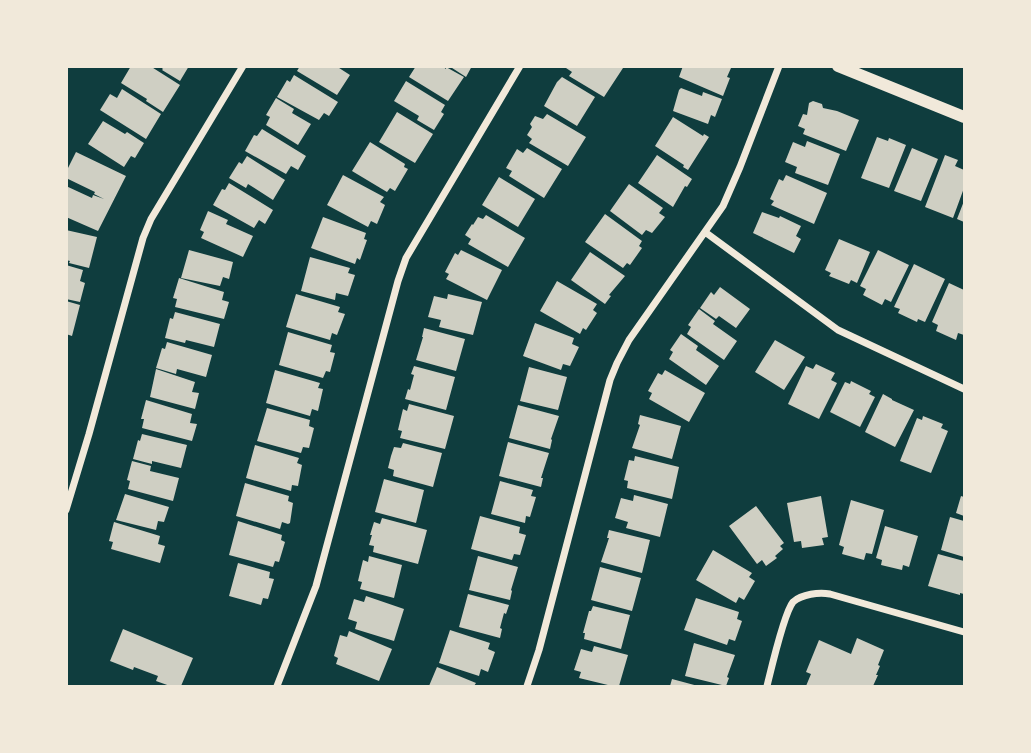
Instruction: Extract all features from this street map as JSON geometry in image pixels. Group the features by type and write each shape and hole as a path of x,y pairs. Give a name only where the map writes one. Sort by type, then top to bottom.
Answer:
{"street":[{"path":"66,510 143,238 151,219 243,66"},
{"path":"277,687 316,586 406,258 520,66"},
{"path":"527,687 610,380 629,340 723,205 779,66"},
{"path":"838,66 964,117"},
{"path":"705,232 838,330 964,389"},
{"path":"767,687 784,623 794,602 815,592 964,632"}],"building":[{"path":"131,66 150,66 180,85 163,112 121,83"},
{"path":"160,66 189,66 180,81"},
{"path":"300,66 336,66 350,75 337,95 297,71"},
{"path":"416,66 442,66 464,77 448,101 409,77"},
{"path":"449,66 472,66 466,77"},
{"path":"567,66 623,68 604,97 569,76 572,72"},
{"path":"683,66 731,68 723,96 679,77"},
{"path":"294,75 338,102 329,116 324,113 319,120 277,97 287,80 290,82"},
{"path":"562,77 595,97 577,126 544,106"},
{"path":"406,81 445,105 441,112 444,114 434,130 417,120 419,116 394,101"},
{"path":"681,88 702,96 703,92 722,99 715,117 711,115 708,124 673,111"},
{"path":"122,89 161,114 146,139 100,110 110,94 117,98"},
{"path":"276,98 294,109 292,113 311,124 298,145 266,125 270,117 266,115"},
{"path":"813,101 822,104 823,108 859,120 846,151 803,134 805,129 798,126 803,114 807,115 809,103"},
{"path":"397,112 433,134 415,163 379,142"},
{"path":"547,114 586,137 568,166 529,143 532,139 527,135 532,127 530,124 535,116 543,119"},
{"path":"673,117 709,137 688,170 655,146"},
{"path":"103,121 144,143 135,158 131,156 124,167 88,144"},
{"path":"262,129 306,156 298,170 291,166 286,174 245,151 254,135 257,136"},
{"path":"877,137 888,141 889,138 906,145 889,188 861,178"},
{"path":"807,141 840,154 828,185 795,173 797,167 785,162 793,142 805,147"},
{"path":"370,142 405,164 404,167 408,169 395,191 390,188 387,192 352,171"},
{"path":"527,148 562,169 544,198 509,176 512,171 506,168 517,149 523,153"},
{"path":"912,148 938,159 921,201 894,191"},
{"path":"76,152 126,176 98,231 66,217 66,186 92,198 93,195 104,199 66,178 66,172"},
{"path":"657,155 692,179 673,207 638,183"},
{"path":"945,155 958,160 955,166 964,170 964,188 953,218 925,207"},
{"path":"247,156 285,180 273,200 248,184 246,188 229,178 239,162 242,164"},
{"path":"343,175 384,197 380,202 385,205 377,224 371,221 368,227 327,205"},
{"path":"786,175 827,193 814,224 771,205 774,201 770,199 779,179 783,181"},
{"path":"499,177 535,199 518,227 482,205"},
{"path":"229,183 273,210 265,224 259,220 254,228 213,205 222,189 225,190"},
{"path":"629,184 663,208 659,213 665,217 652,233 646,230 642,235 610,211"},
{"path":"964,201 964,222 957,219"},
{"path":"208,211 228,220 226,224 253,236 243,257 201,238 204,232 200,230"},
{"path":"762,212 779,218 780,216 801,226 796,236 801,239 794,253 753,233"},
{"path":"605,214 642,241 639,246 642,248 630,265 627,263 623,268 585,242"},
{"path":"486,215 525,238 508,267 468,244 471,239 465,235 478,217 483,219"},
{"path":"323,217 366,233 364,239 367,240 360,260 357,258 355,264 311,248"},
{"path":"66,230 97,237 89,268 66,260"},
{"path":"839,239 870,252 857,283 851,280 849,284 829,276 831,273 825,270"},
{"path":"189,250 233,262 229,279 223,277 220,286 181,278"},
{"path":"461,250 502,270 487,300 446,279 449,274 445,272 455,253 458,255"},
{"path":"878,250 909,265 891,302 885,299 882,305 863,295 866,289 860,286"},
{"path":"590,252 625,276 605,304 571,280"},
{"path":"310,257 350,268 348,273 355,275 348,296 336,293 335,300 301,291"},
{"path":"914,264 945,279 925,322 918,319 917,322 898,313 900,309 894,307"},
{"path":"66,265 83,270 80,281 85,283 80,302 66,299"},
{"path":"179,278 224,292 222,300 229,302 224,319 175,307 177,299 173,298"},
{"path":"557,281 597,304 593,310 597,313 586,330 583,328 580,334 540,311"},
{"path":"949,283 964,290 964,335 958,333 956,340 936,331 938,325 932,322"},
{"path":"720,287 750,309 736,328 719,316 716,319 700,308 711,292 714,295"},
{"path":"296,294 340,307 338,312 345,314 337,335 332,333 330,340 286,327"},
{"path":"448,294 482,302 473,335 439,327 441,320 428,317 434,296 447,299"},
{"path":"66,301 80,305 72,336 66,334"},
{"path":"699,309 715,321 713,324 737,341 724,360 687,334 691,327 688,325"},
{"path":"175,312 220,324 214,347 165,338 170,318 173,319"},
{"path":"535,323 574,338 572,344 579,347 570,366 563,364 561,370 523,356"},
{"path":"424,328 465,339 456,371 416,360"},
{"path":"288,332 332,345 330,352 335,353 330,372 326,371 323,378 279,365"},
{"path":"681,334 698,346 696,350 719,366 706,385 669,359 673,352 670,350"},
{"path":"775,340 805,357 784,390 755,372"},
{"path":"167,342 212,355 206,377 177,369 176,374 156,368 162,348 165,349"},
{"path":"816,364 835,373 831,380 837,383 819,419 788,404 806,366 813,369"},
{"path":"414,366 455,377 446,410 405,399 408,389 410,390"},
{"path":"529,367 567,377 558,410 520,401"},
{"path":"156,369 195,382 192,392 199,393 195,409 150,397"},
{"path":"275,370 320,383 318,388 323,389 318,411 312,409 310,416 266,403"},
{"path":"665,370 705,393 689,422 649,399 652,393 648,391 658,373 662,375"},
{"path":"851,381 871,391 869,394 875,397 860,427 830,412 845,382 850,384"},
{"path":"883,394 914,410 895,447 865,432"},
{"path":"146,400 192,414 190,423 197,424 192,441 142,428 144,419 141,419"},
{"path":"409,404 454,416 445,449 400,438 402,431 398,430 403,409 407,411"},
{"path":"518,405 559,416 550,449 509,438"},
{"path":"267,408 310,420 309,426 314,428 309,448 303,447 301,453 257,441"},
{"path":"640,415 681,426 672,459 632,448 640,425"},
{"path":"923,416 943,424 941,428 948,431 931,473 900,461 917,418 922,420"},
{"path":"142,434 187,445 181,468 133,459"},
{"path":"508,442 549,453 541,487 499,476"},
{"path":"403,443 442,453 433,487 393,476 394,470 388,468 391,456 394,447 401,448"},
{"path":"255,445 299,458 297,463 302,465 298,486 292,485 291,491 246,478"},
{"path":"635,456 679,467 672,499 627,488 628,481 624,480 629,460 634,461"},
{"path":"132,461 151,466 150,471 179,478 173,501 128,489 130,481 127,480"},
{"path":"384,479 424,490 416,523 375,512"},
{"path":"500,481 533,490 531,496 536,497 530,517 526,516 525,523 491,514"},
{"path":"245,483 289,496 288,501 293,503 290,523 282,522 280,529 236,516"},
{"path":"125,494 169,507 164,522 158,521 156,530 116,520"},
{"path":"634,495 668,504 660,537 626,528 628,522 615,518 621,498 633,501"},
{"path":"821,496 828,537 822,538 824,545 802,548 801,541 794,542 787,503"},
{"path":"961,496 964,497 964,516 956,513"},
{"path":"851,500 884,510 872,554 866,553 864,560 842,554 844,547 839,545"},
{"path":"756,506 784,543 780,546 783,549 775,556 777,558 766,566 762,560 757,564 729,526"},
{"path":"480,516 520,527 519,533 526,535 520,555 514,554 512,560 471,549"},
{"path":"950,517 964,521 964,557 941,550"},
{"path":"382,518 427,530 418,564 373,552 374,546 369,545 370,535 374,522 380,524"},
{"path":"238,521 282,535 281,540 285,542 279,562 275,561 273,567 229,555"},
{"path":"114,522 160,536 158,544 165,546 160,563 111,549 113,542 109,541"},
{"path":"885,526 918,536 909,567 903,565 902,570 881,565 882,560 876,558"},
{"path":"609,530 650,540 642,573 601,562"},
{"path":"713,550 752,573 749,577 755,581 744,600 739,597 736,603 696,580"},
{"path":"938,554 964,561 964,594 928,586"},
{"path":"369,556 402,565 394,598 360,589 362,582 358,581 363,560 368,562"},
{"path":"478,556 518,567 510,600 469,590"},
{"path":"238,563 270,572 269,578 274,579 268,599 263,598 261,605 229,596"},
{"path":"600,567 641,578 632,611 591,600"},
{"path":"468,594 509,605 506,614 504,613 500,638 459,627"},
{"path":"366,596 404,609 394,641 355,629 357,622 348,619 354,599 364,602"},
{"path":"696,598 739,612 737,619 742,621 735,641 729,639 727,645 684,630"},
{"path":"593,606 630,615 621,649 584,639 589,611"},
{"path":"123,629 193,658 181,686 170,686 156,681 158,676 110,661"},
{"path":"450,630 490,643 488,649 495,652 488,672 481,669 479,676 439,663"},
{"path":"349,631 392,649 379,681 336,664 338,658 334,656 340,635 347,637"},
{"path":"857,638 884,650 873,686 806,686 811,674 806,672 819,640 851,654"},
{"path":"694,643 735,655 726,686 685,676"},
{"path":"594,646 628,655 619,686 579,678 581,672 574,670 581,649 592,652"},
{"path":"437,667 476,683 474,686 429,686"},
{"path":"672,679 698,686 670,686"}]}
